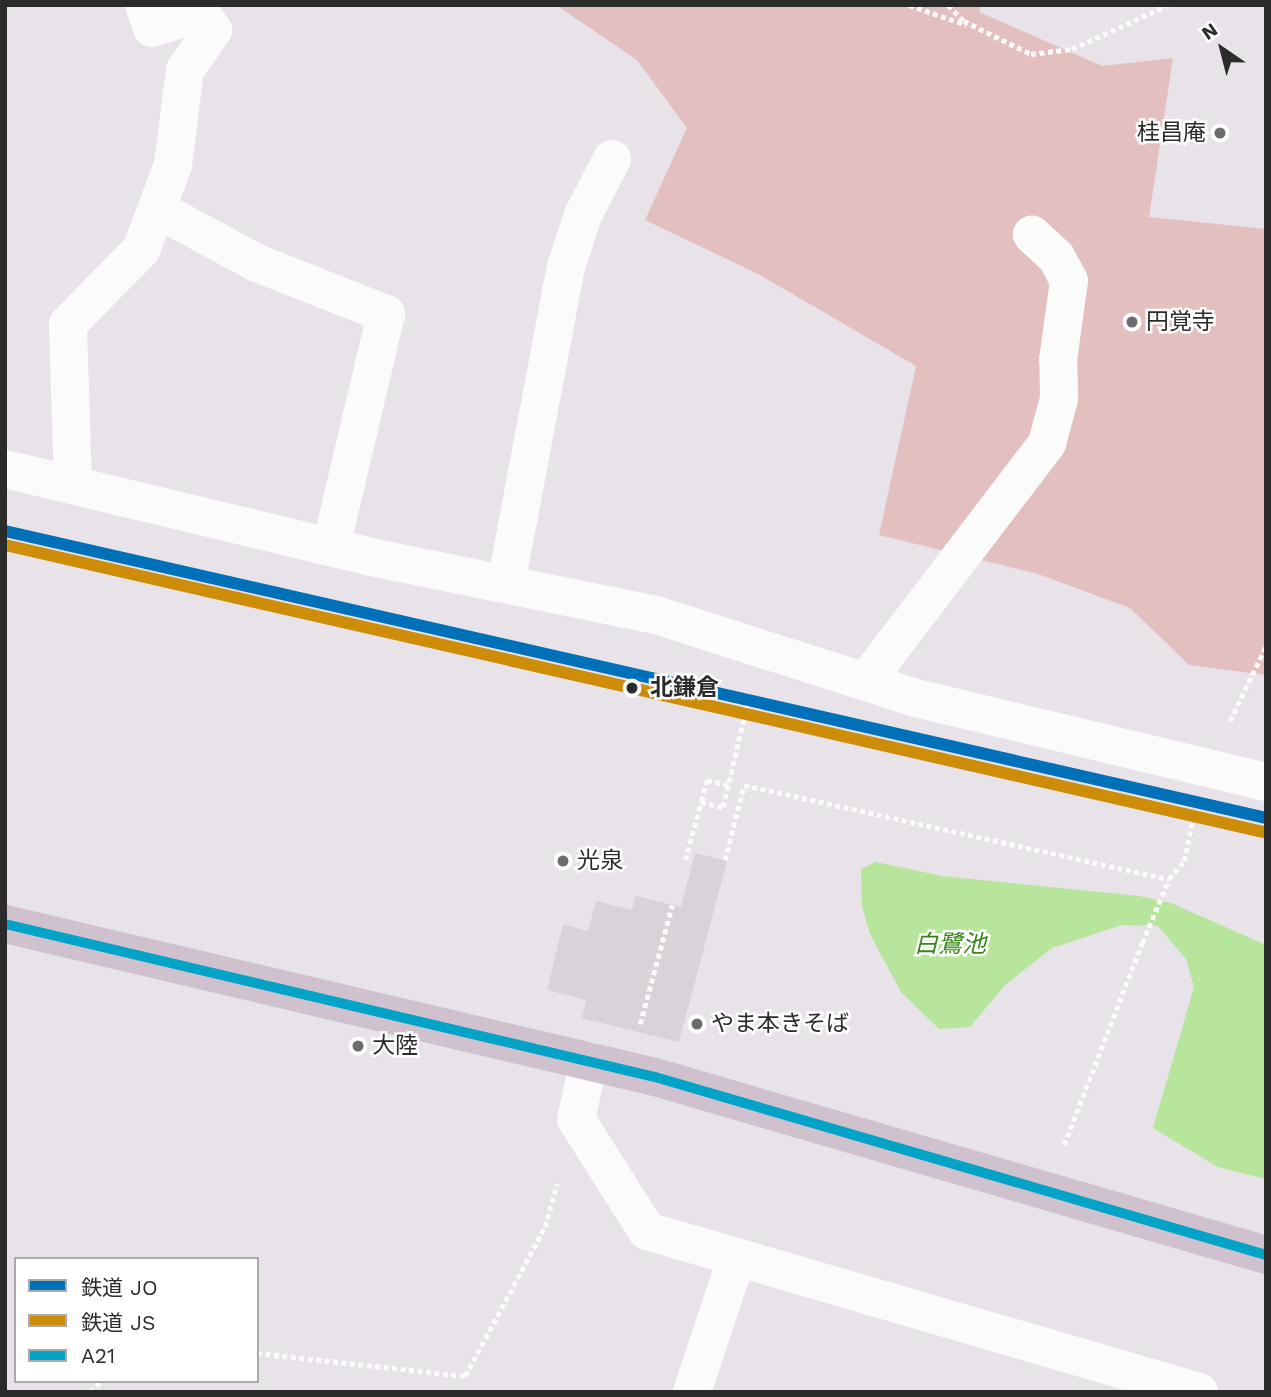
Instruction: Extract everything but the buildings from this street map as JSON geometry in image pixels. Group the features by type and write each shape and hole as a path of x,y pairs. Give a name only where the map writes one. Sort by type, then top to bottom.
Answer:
{"main road":[{"path":"5,924 589,1061 1266,1255"}],"street":[{"path":"73,485 68,324 141,250 173,165 185,70 213,30 200,13 152,28 144,5"},
{"path":"506,584 566,267 583,215 612,159"},
{"path":"157,209 257,263 386,314 331,547"},
{"path":"866,681 1047,443 1059,399 1058,360 1069,281 1056,257 1031,235"},
{"path":"5,469 331,547 656,615 866,681 1204,769 1266,782"},
{"path":"589,1061 576,1119 647,1231 1199,1392"},
{"path":"692,1392 737,1257"}],"path":[{"path":"909,5 981,30 1031,54 1072,49 1168,5"},
{"path":"948,5 981,30"},
{"path":"1020,5 1049,5"},
{"path":"1247,690 1266,646"},
{"path":"701,802 723,807 760,647"},
{"path":"1061,1154 1168,879 1184,861 1204,769"},
{"path":"685,860 707,780 729,785"},
{"path":"725,860 744,785 1168,879"},
{"path":"638,1031 672,905"},
{"path":"259,1353 465,1376 545,1227 576,1119"}],"shaded area":[{"path":"556,5 981,5 979,12 1102,66 1173,58 1149,217 1266,229 1266,675 1189,665 1130,608 1038,574 879,535 916,366 758,274 645,220 687,128 637,60"},
{"path":"695,853 727,861 679,1042 582,1018 586,1000 547,990 563,924 588,931 596,901 632,910 636,896 681,907"}],"water":[{"name":"白鷺池","path":"876,862 942,876 1139,896 1171,903 1266,945 1266,1179 1218,1167 1153,1128 1194,987 1186,959 1158,926 1122,925 1052,948 1005,985 970,1027 939,1029 901,992 870,934 862,907 861,869"}],"rail line":[{"name":"JO","path":"5,531 1266,818"},
{"name":"JS","path":"5,545 1263,832"}],"transit line":[{"name":"A21","path":"5,924 655,1077 1266,1255"}],"place":[{"name":"桂昌庵","path":"1220,133"},
{"name":"円覚寺","path":"1132,322"},
{"name":"北鎌倉","path":"632,688"},
{"name":"光泉","path":"563,861"},
{"name":"やま本きそば","path":"697,1024"},
{"name":"大陸","path":"358,1046"}]}
